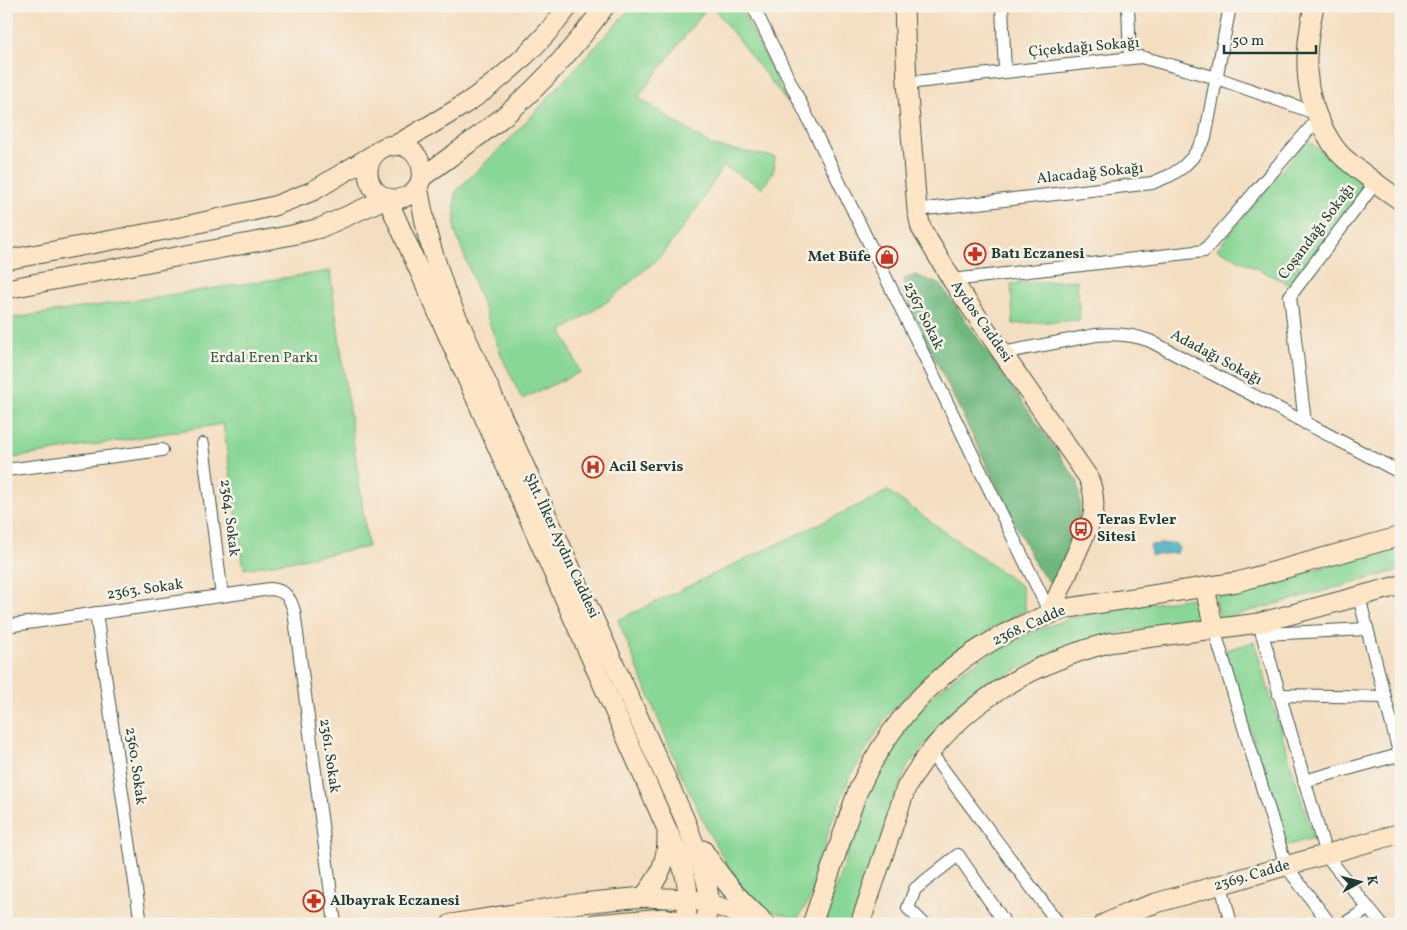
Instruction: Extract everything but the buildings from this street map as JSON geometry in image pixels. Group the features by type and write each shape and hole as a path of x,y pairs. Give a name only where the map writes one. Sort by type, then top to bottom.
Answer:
{"main road":[{"path":"6,260 182,227 274,206 313,190 382,149 394,146 458,109 500,77 532,48 569,6"},
{"path":"376,153 370,162 368,171 372,188 379,194 395,200 404,198 412,193 420,182 509,111 535,87 586,32 606,6"},
{"name":"Aydos Caddesi","path":"904,6 907,83 917,210 921,228 952,280 1088,477 1094,498 1093,516 1050,613"},
{"path":"1314,6 1308,46 1307,75 1308,90 1316,116 1339,153 1401,201"},
{"path":"394,146 407,148 414,154 422,170 420,182"},
{"name":"Şht. İlker Aydın Caddesi","path":"420,182 428,238 446,293 580,630 682,866 691,922"},
{"path":"6,289 292,235 320,228 387,198"},
{"name":"Şht. İlker Aydın Caddesi","path":"387,198 685,820 704,876 709,903"},
{"name":"2368. Cadde","path":"812,924 858,793 869,768 897,724 936,681 959,662 995,640 1050,613 1095,602 1204,588 1269,574 1401,536"},
{"path":"860,924 906,788 930,752 963,717 993,693 1050,662 1108,643 1214,629 1260,629 1401,585"},
{"path":"1204,588 1214,629"},
{"path":"685,820 716,870 746,906 767,924"},
{"path":"643,897 657,880 662,870 668,843 666,827"},
{"name":"2369. Cadde","path":"1104,924 1130,912 1401,833"},
{"path":"451,924 580,903 643,897 688,899 709,903 767,924"},
{"path":"580,903 584,924"},
{"path":"705,924 709,903"},
{"path":"595,924 664,918 691,922"}],"street":[{"name":"2367 Sokak","path":"753,6 1050,613"},
{"path":"1002,6 1005,72"},
{"path":"1128,6 1130,57"},
{"name":"Alacadağ Sokağı","path":"917,210 1152,183 1163,180 1183,167 1199,149 1204,138 1230,6"},
{"name":"Çiçekdağı Sokağı","path":"907,83 1130,57 1152,59 1217,78 1316,116"},
{"path":"952,280 1204,251 1316,116"},
{"name":"Coşandağı Sokağı","path":"1305,423 1290,296 1376,182"},
{"name":"Adadağı Sokağı","path":"1002,353 1096,334 1118,334 1138,337 1150,341 1401,474"},
{"name":"2364. Sokak","path":"203,444 222,596"},
{"path":"6,470 162,450"},
{"name":"2363. Sokak","path":"6,626 270,589 286,594"},
{"name":"2361. Sokak","path":"286,594 291,601 294,611 335,924"},
{"path":"1304,781 1400,751 1359,597"},
{"name":"2360. Sokak","path":"96,613 141,924"},
{"path":"1214,629 1286,866 1330,924"},
{"path":"1367,629 1260,629 1326,855 1382,924"},
{"path":"1279,695 1385,697"},
{"path":"930,752 1059,924"},
{"path":"924,924 908,908 915,889 958,855 1003,920 998,924"},
{"path":"1221,885 1231,924"},
{"path":"1344,924 1370,908"}],"green space":[{"path":"633,6 708,6 638,97 712,146 775,157 774,169 763,188 723,166 696,210 660,257 608,301 562,331 580,372 522,399 502,357 455,231 455,192 510,139"},
{"path":"712,6 740,6 787,102"},
{"path":"1307,140 1366,187 1355,204 1288,284 1217,249"},
{"name":"Erdal Eren Parkı","path":"330,271 368,547 244,569 223,424 6,459 6,319"},
{"path":"916,275 941,285 1078,482 1079,520 1056,579 1053,582 1049,582 1036,566 901,289 905,287 904,279"},
{"path":"1077,280 1080,320 1013,324 1011,284"},
{"path":"888,491 1021,586 1026,610 989,630 925,676 886,717 848,781 828,832 811,897 798,919 759,908 754,898 743,892 710,835 680,772 618,620"},
{"path":"1401,546 1401,570 1221,619 1215,597"},
{"path":"1193,598 1201,621 1126,631 1096,638 1014,671 975,696 940,727 907,767 851,924 823,924 881,758 932,696 962,671 994,651 1032,632 1073,617 1120,608"},
{"path":"1254,642 1313,838 1285,846 1226,650"}],"water":[{"path":"1175,543 1179,548 1177,553 1151,555 1150,545"}],"place":[{"name":"Batı Eczanesi","path":"975,254"},
{"name":"Met Büfe","path":"887,257"},
{"name":"Acil Servis","path":"593,467"},
{"name":"Teras Evler Sitesi","path":"1081,529"},
{"name":"Albayrak Eczanesi","path":"314,901"}]}
